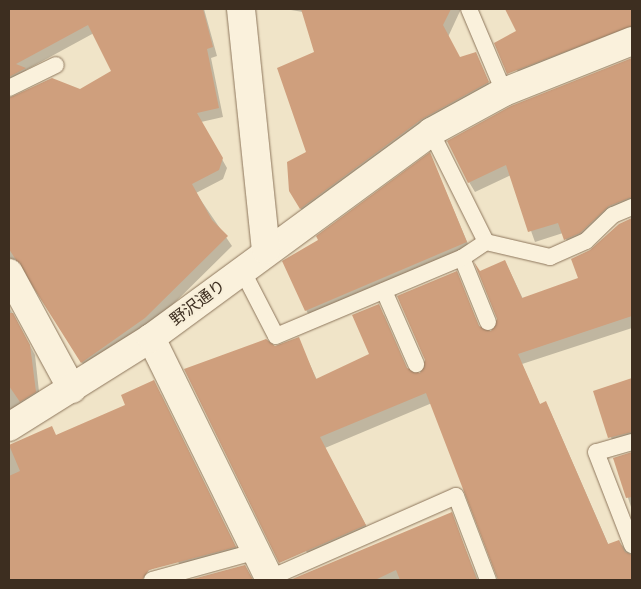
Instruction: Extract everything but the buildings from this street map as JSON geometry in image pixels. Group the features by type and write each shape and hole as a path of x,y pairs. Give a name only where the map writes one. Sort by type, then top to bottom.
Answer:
{"street":[{"path":"241,9 266,250"},
{"name":"野沢通り","path":"9,427 151,338 266,250 431,132 504,92 632,41"},
{"path":"9,273 72,389"},
{"path":"151,338 254,552 270,579"}],"lane":[{"path":"469,9 504,92"},
{"path":"9,88 56,65"},
{"path":"431,132 486,242"},
{"path":"242,270 276,336 462,258 486,242 550,256 586,241 613,214 632,207"},
{"path":"462,258 488,322"},
{"path":"384,291 416,364"},
{"path":"632,442 596,452 632,546"},
{"path":"270,579 456,496 488,580"},
{"path":"152,580 254,552"}]}
